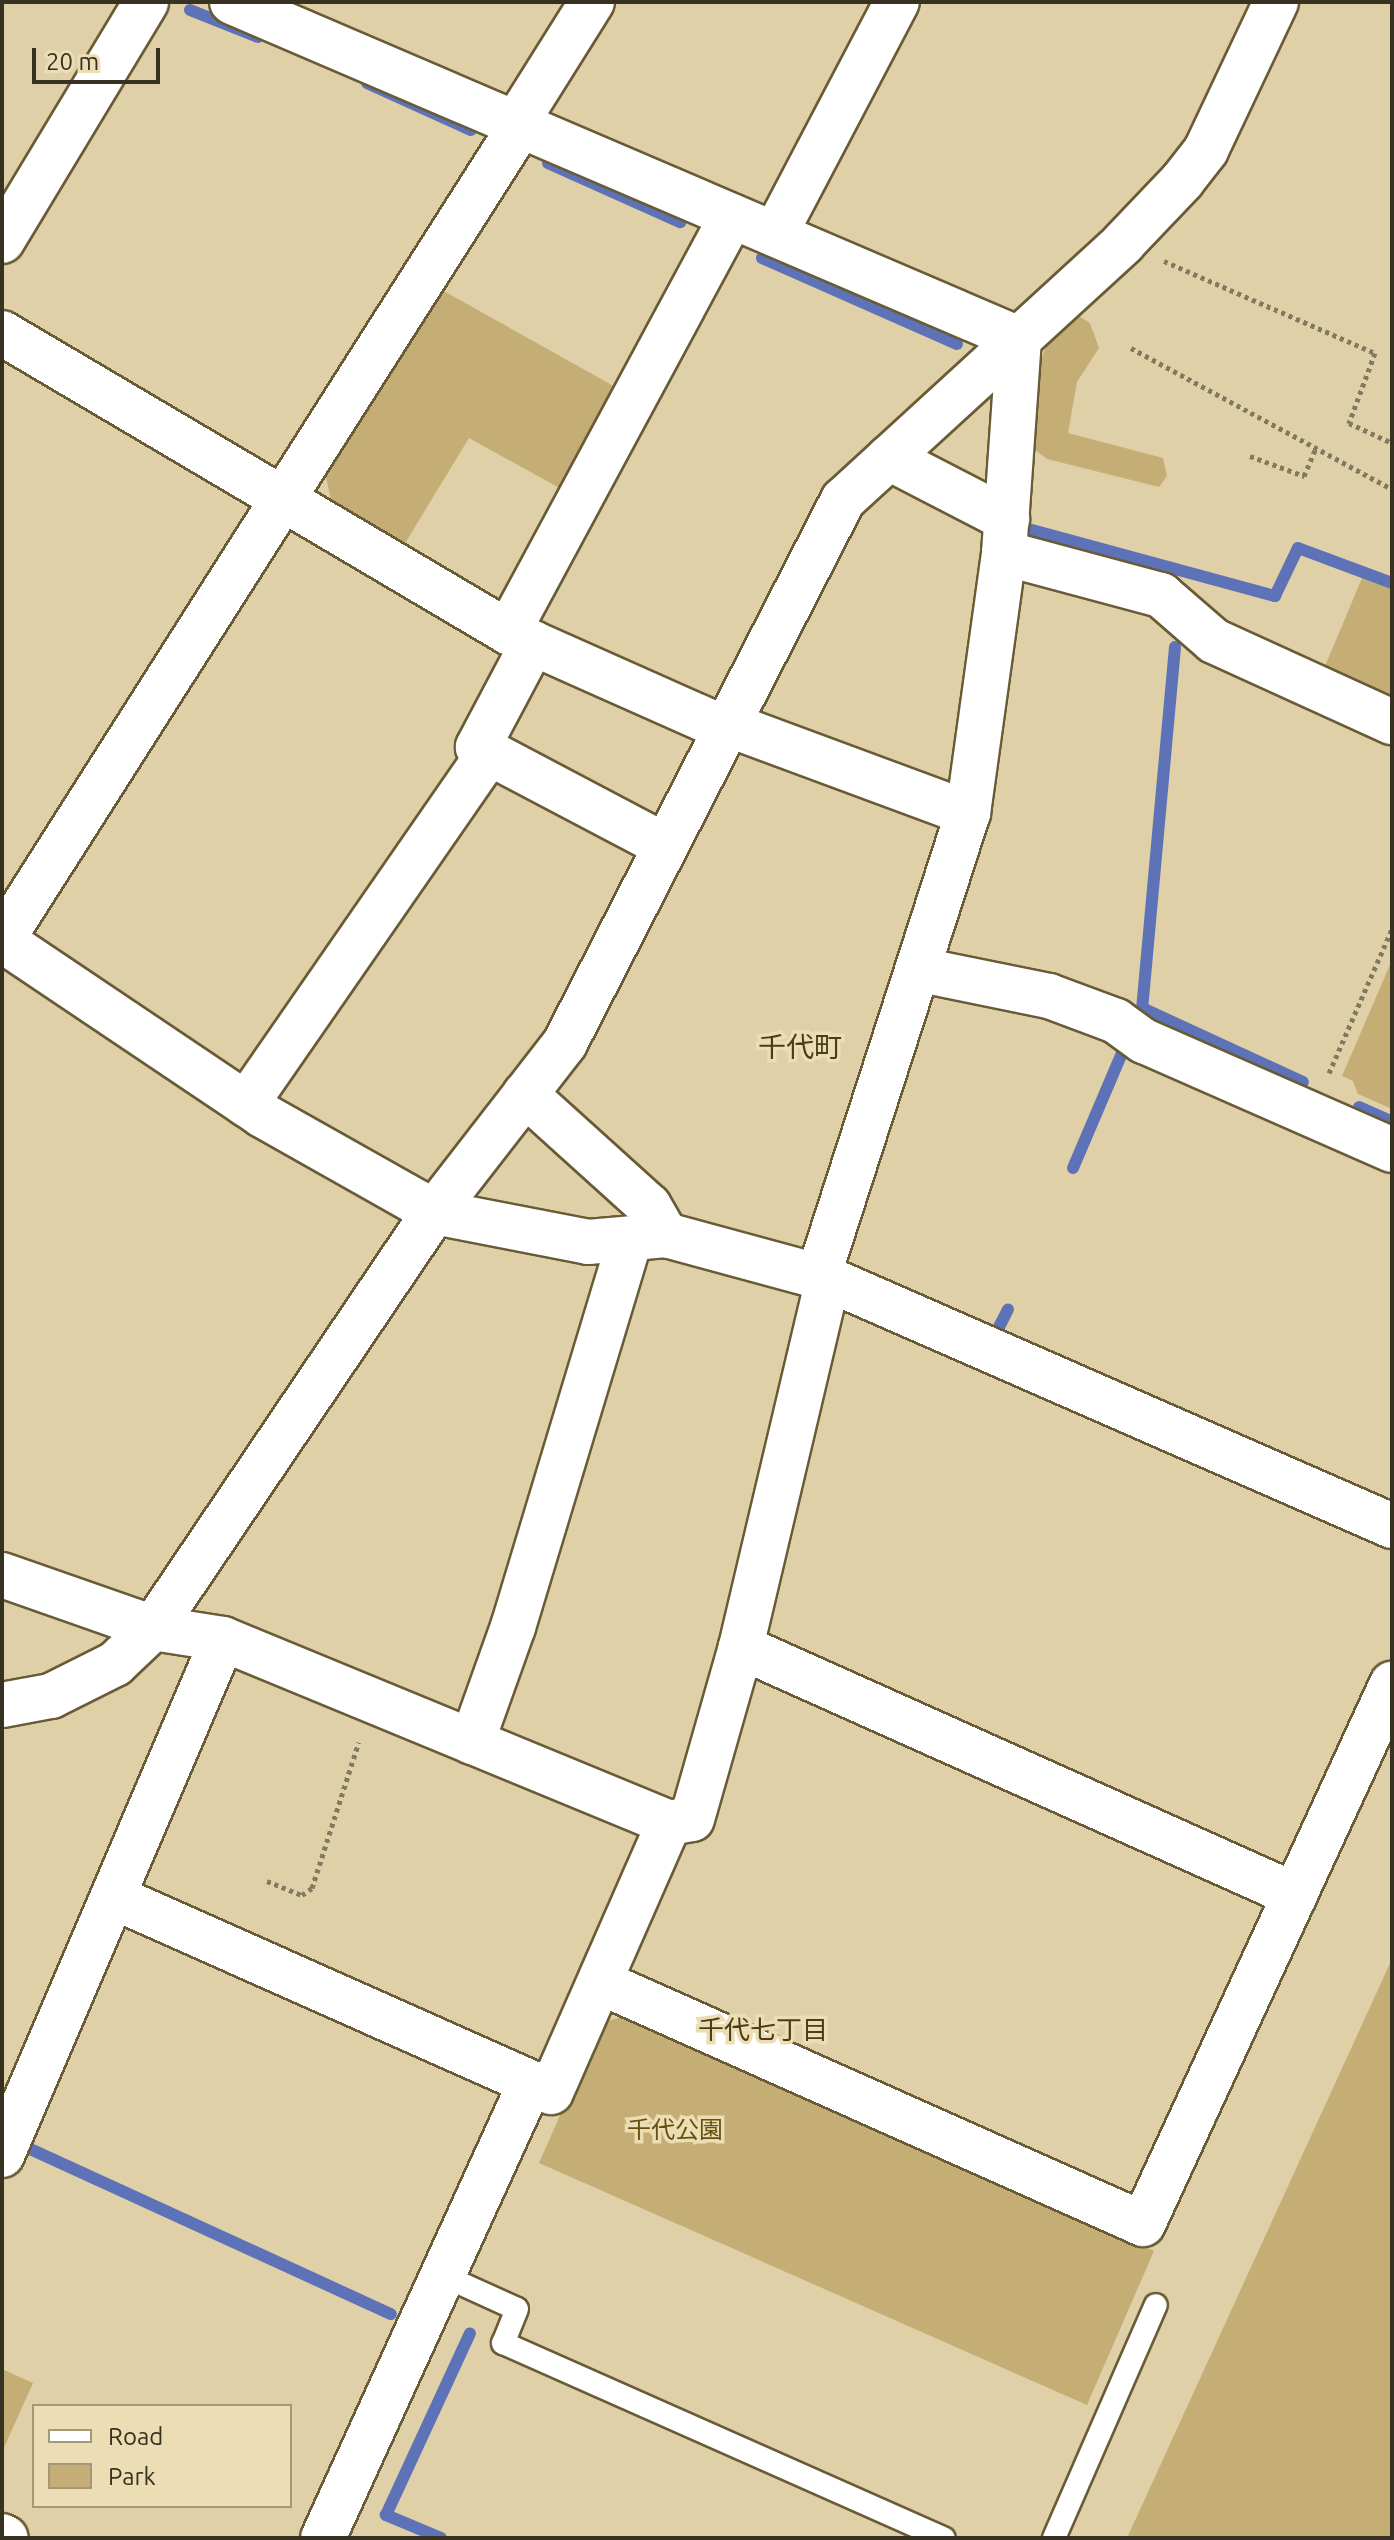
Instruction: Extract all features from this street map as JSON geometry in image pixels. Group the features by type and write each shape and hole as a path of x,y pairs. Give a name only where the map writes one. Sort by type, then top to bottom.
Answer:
{"street":[{"path":"2,241 146,2"},
{"path":"232,2 1019,339"},
{"path":"592,2 2,940 246,1104 434,1212 588,1242 648,1237 823,1278 1392,1526"},
{"path":"775,234 897,2"},
{"path":"2,1705 51,1696 115,1664 153,1628 434,1212 565,1043 843,500 1123,243 1206,150 1276,2"},
{"path":"666,846 478,747 520,637 732,216"},
{"path":"2,333 280,499 520,637 726,727 968,813"},
{"path":"2,1575 153,1628 223,1639 669,1823 692,1819 741,1647 823,1278 968,813 1006,536 1019,339"},
{"path":"889,458 1006,536 1161,595 1214,641 1392,722"},
{"path":"246,1104 489,753"},
{"path":"921,970 1049,996 1116,1021 1144,1041 1392,1150"},
{"path":"472,1742 648,1237 649,1206 525,1094"},
{"path":"2,2155 116,1898 223,1639"},
{"path":"741,1647 1295,1895"},
{"path":"600,1982 1143,2224 1392,1684"},
{"path":"116,1898 551,2092 669,1823"},
{"path":"323,2538 530,2083"}],"lane":[{"path":"442,2275 517,2309 503,2343 944,2538"},
{"path":"1054,2538 1156,2305"}],"path":[{"path":"1123,243 1375,353 1349,423 1392,443"},
{"path":"1131,348 1392,489"},
{"path":"1250,456 1304,476 1316,448"},
{"path":"1311,1115 1392,929"},
{"path":"267,1881 302,1895 312,1888 376,1702"}],"green space":[{"path":"442,290 619,389 563,490 469,438 404,545 332,504 325,473"},
{"path":"1074,313 1090,323 1099,348 1077,382 1068,433 1163,458 1167,476 1159,487 1047,459 1034,449 1027,433 1038,367 1050,337"},
{"path":"1362,578 1392,589 1392,702 1323,671"},
{"path":"1392,960 1392,1109 1358,1094 1353,1081 1342,1076"},
{"path":"1392,1959 1392,2538 1127,2538"},
{"name":"千代公園","path":"628,2015 1154,2251 1087,2405 539,2163 601,2023"},
{"path":"2,2369 33,2383 2,2452"}],"waterway":[{"path":"190,10 258,37"},
{"path":"367,83 471,130"},
{"path":"548,163 680,222"},
{"path":"762,258 957,344"},
{"path":"1032,530 1275,596 1298,548 1392,583"},
{"path":"1175,647 1142,1008 1303,1082"},
{"path":"1073,1168 1123,1051"},
{"path":"1359,1107 1392,1122"},
{"path":"998,1329 1008,1309"},
{"path":"28,2148 391,2314"},
{"path":"441,2538 386,2515 470,2333"}],"district":[{"name":"千代町","path":"800,1047"},
{"name":"千代七丁目","path":"763,2030"}]}
